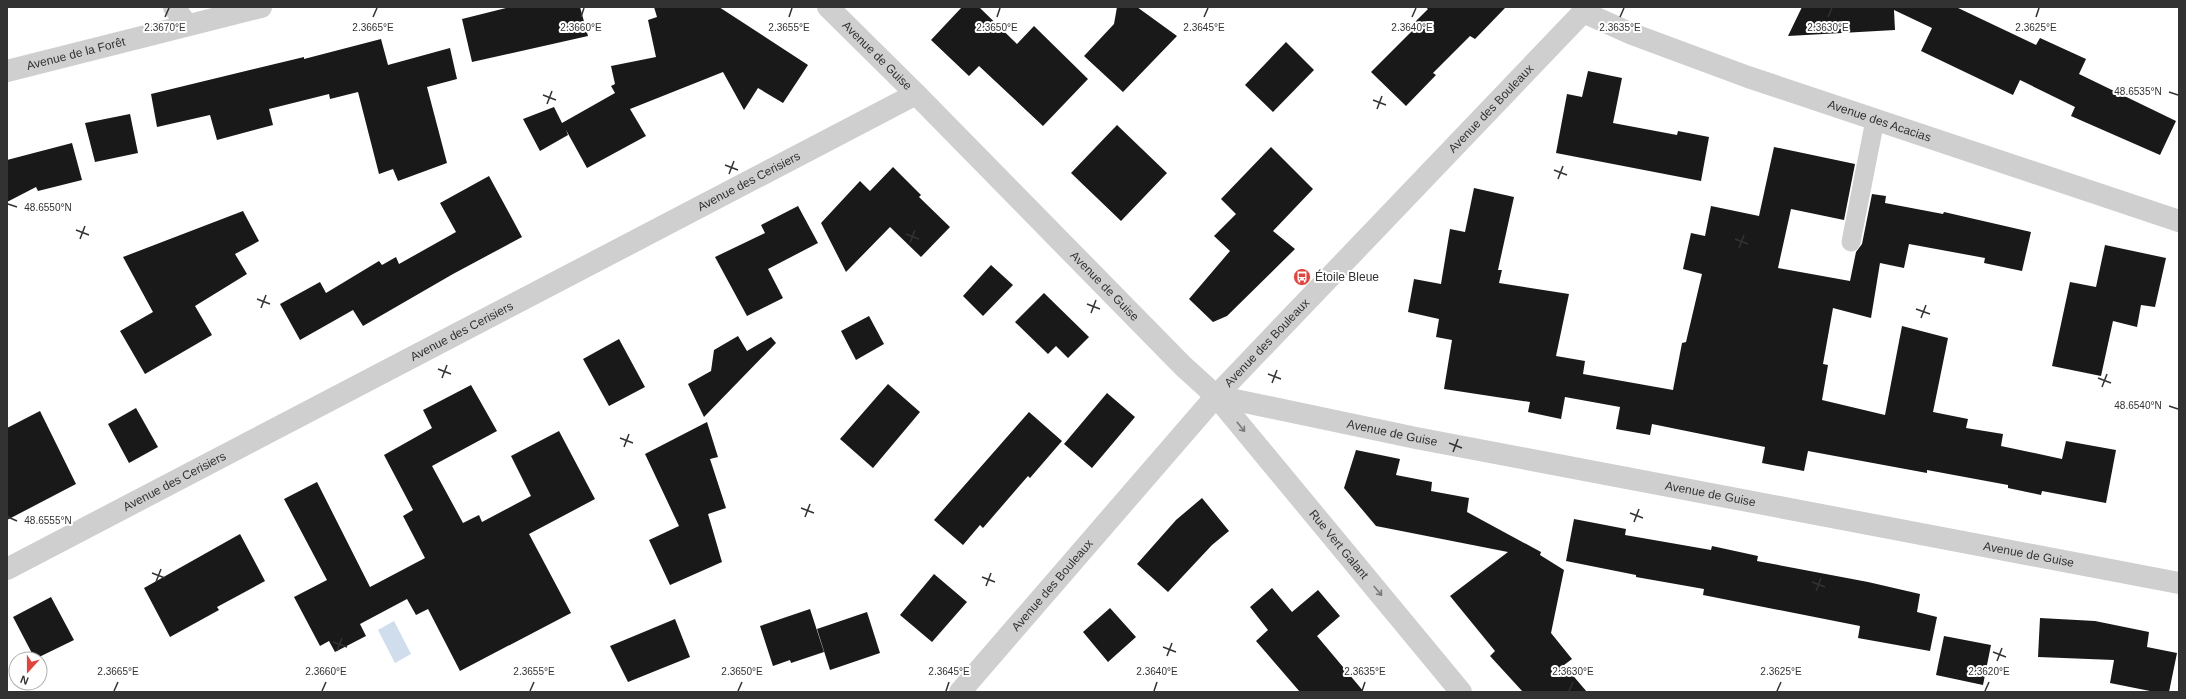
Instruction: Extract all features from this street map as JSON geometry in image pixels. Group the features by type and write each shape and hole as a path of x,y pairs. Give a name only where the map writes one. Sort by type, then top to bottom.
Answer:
{"street":[{"path":"174,7 187,25"},
{"name":"Avenue de la Forêt","path":"7,71 261,7"},
{"name":"Avenue de Guise","path":"828,7 916,94 1183,366 1216,396 1424,439 2179,583"},
{"name":"Avenue des Acacias","path":"1586,10 1639,37 1748,77 2179,221"},
{"name":"Avenue des Bouleaux","path":"960,692 1216,396 1586,10"},
{"name":"Avenue des Cerisiers","path":"7,569 916,94"},
{"name":"Rue Vert Galant","path":"1216,396 1461,692"}],"lane":[{"path":"1851,242 1875,120"}],"water":[{"path":"394,621 411,654 395,663 378,630"}],"building":[{"path":"510,7 580,7 588,36 472,62 462,19"},
{"path":"654,7 719,7 808,65 783,103 758,88 744,110 723,72 630,109 646,136 587,168 566,130 568,135 540,151 523,119 554,107 562,123 615,93 611,86 615,84 611,66 656,57 648,20 657,17"},
{"path":"962,7 979,7 1017,44 1034,26 1088,79 1043,126 979,66 969,76 931,40"},
{"path":"1117,7 1137,7 1177,36 1123,92 1084,56 1114,24"},
{"path":"1425,7 1506,7 1475,39 1470,36 1433,73 1436,75 1406,106 1371,72 1413,30 1410,27 1428,9"},
{"path":"1802,7 1956,7 2036,45 2040,38 2086,59 2079,74 2176,121 2160,155 2071,116 2075,107 2020,80 2013,95 1921,51 1932,28 1894,10 1895,30 1788,36"},
{"path":"381,39 388,65 450,48 457,79 427,87 447,163 398,181 393,169 379,174 358,92 330,99 329,94 269,109 273,125 217,140 210,115 157,127 151,94 304,57 304,59"},
{"path":"1286,42 1314,70 1273,112 1245,85"},
{"path":"1588,71 1622,78 1613,123 1677,135 1678,131 1709,137 1701,181 1556,153 1567,94 1582,97"},
{"path":"130,114 138,153 95,162 85,123"},
{"path":"1117,125 1167,173 1121,221 1071,173"},
{"path":"72,143 82,180 38,191 36,187 7,202 7,160"},
{"path":"1271,147 1313,189 1273,231 1295,249 1227,316 1213,322 1189,299 1230,251 1214,236 1236,214 1221,199"},
{"path":"1774,147 1855,164 1844,220 1791,209 1778,268 1850,281 1856,252 1862,244 1872,194 1886,196 1885,203 1943,214 1944,212 2031,232 2022,271 1984,263 1985,258 1909,244 1904,268 1880,263 1871,318 1833,308 1823,364 1828,365 1822,400 1885,415 1902,326 1948,338 1933,412 1968,419 1966,428 2003,434 2001,446 2062,459 2066,441 2116,450 2106,503 2042,491 2041,495 2008,488 2008,485 1927,470 1927,473 1808,451 1804,471 1762,463 1765,447 1652,424 1650,435 1616,429 1620,407 1565,397 1561,419 1528,412 1530,402 1444,389 1452,340 1436,337 1439,319 1408,312 1414,279 1441,284 1450,229 1465,232 1474,188 1514,197 1498,270 1502,270 1499,283 1569,294 1556,356 1585,361 1583,374 1673,390 1682,343 1686,342 1702,274 1683,269 1691,233 1705,236 1711,206 1759,216"},
{"path":"893,167 921,195 919,197 950,227 921,257 890,227 846,272 821,223 860,181 870,191"},
{"path":"489,176 522,237 453,274 363,326 353,310 300,340 280,304 320,282 326,293 379,261 382,265 396,257 399,264 456,232 440,203"},
{"path":"798,206 818,243 768,269 783,298 747,316 715,257 765,233 761,225"},
{"path":"243,211 259,241 235,254 247,274 195,306 212,335 145,374 120,331 153,312 123,257"},
{"path":"2105,245 2166,258 2155,307 2141,305 2137,327 2113,321 2101,376 2052,366 2070,282 2096,287"},
{"path":"991,265 1013,285 983,316 963,296"},
{"path":"1044,293 1089,337 1068,358 1056,346 1048,354 1015,322"},
{"path":"869,316 884,344 856,360 841,331"},
{"path":"738,336 747,351 771,337 776,343 704,417 688,384 711,371 714,350"},
{"path":"619,339 645,387 609,406 583,359"},
{"path":"888,384 920,412 873,468 840,439"},
{"path":"471,385 497,431 432,466 463,523 479,515 482,522 531,496 511,456 559,431 595,499 529,534 571,613 460,671 428,609 416,615 407,599 360,624 366,636 335,652 329,641 320,646 294,597 327,580 284,499 317,482 370,587 425,558 403,516 413,510 384,455 432,428 423,410"},
{"path":"1107,393 1135,417 1092,468 1064,444"},
{"path":"136,408 158,447 129,463 108,424"},
{"path":"40,411 76,484 7,520 7,428"},
{"path":"1029,412 1062,441 1030,478 1028,476 983,528 980,525 963,545 934,520"},
{"path":"707,422 718,457 710,459 726,508 708,514 722,562 670,585 649,540 679,526 645,454"},
{"path":"1356,450 1400,459 1396,475 1432,482 1431,491 1469,498 1467,512 1541,552 1540,555 1564,570 1551,633 1572,659 1564,665 1587,692 1523,692 1490,656 1495,651 1450,596 1508,552 1376,526 1344,488"},
{"path":"1202,498 1229,531 1212,545 1168,592 1137,564 1176,520"},
{"path":"1574,519 1626,529 1625,535 1711,550 1712,546 1758,556 1757,561 1868,582 1920,594 1917,612 1937,617 1930,651 1858,638 1860,626 1703,595 1704,589 1636,577 1636,575 1566,561"},
{"path":"240,534 265,581 217,607 219,610 170,637 144,588"},
{"path":"934,574 967,602 932,642 900,615"},
{"path":"1272,588 1292,612 1318,590 1340,616 1317,636 1364,692 1300,692 1256,641 1268,630 1250,607"},
{"path":"51,597 74,640 48,653 48,651 31,651 13,617"},
{"path":"1110,608 1136,637 1108,662 1083,632"},
{"path":"810,609 824,652 791,663 790,660 773,666 760,626"},
{"path":"867,612 880,653 830,670 817,629"},
{"path":"2040,618 2095,621 2149,632 2147,647 2177,653 2169,692 2155,692 2110,683 2114,660 2038,657"},
{"path":"675,619 690,657 628,682 610,646"},
{"path":"1944,636 1991,645 1983,685 1936,675"}],"place":[{"name":"Étoile Bleue","path":"1302,277"}]}
